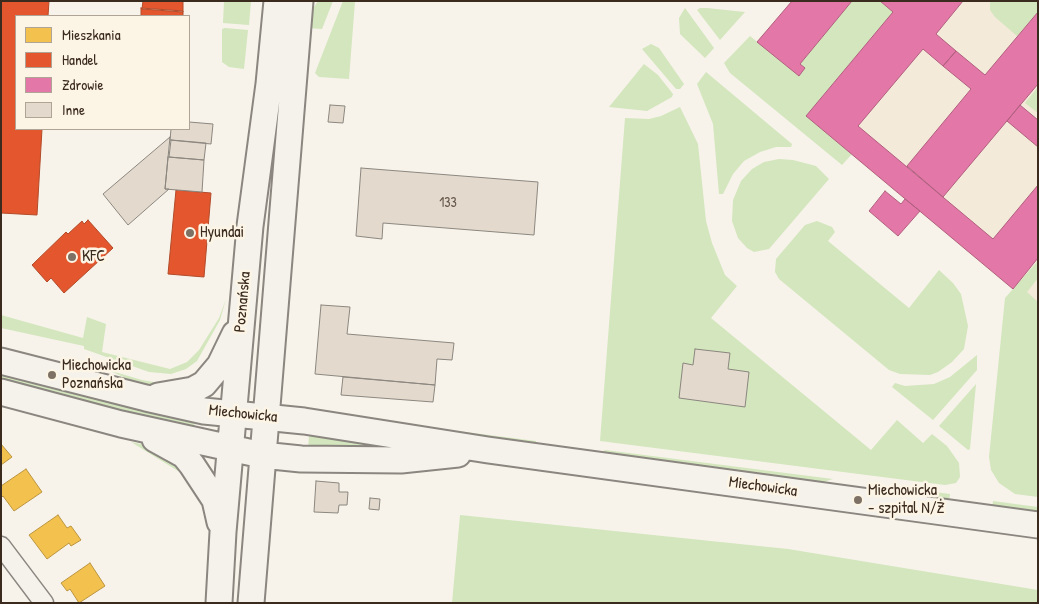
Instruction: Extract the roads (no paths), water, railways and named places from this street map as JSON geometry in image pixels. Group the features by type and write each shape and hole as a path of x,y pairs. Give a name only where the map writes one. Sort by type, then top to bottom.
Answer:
{"street":[{"name":"Poznańska","path":"220,603 222,532 254,183 269,84 277,1"},
{"name":"Poznańska","path":"251,603 300,1"},
{"path":"146,398 193,390 204,384 220,365 241,323"},
{"name":"Miechowicka","path":"1,361 146,398 233,414 266,416 488,450 1038,524"},
{"name":"Miechowicka","path":"1,392 121,424 262,454 301,458 401,460 488,450"},
{"path":"121,424 184,455 215,500 222,532"},
{"path":"1,546 44,603"}],"place":[{"name":"Hyundai","path":"190,233"},
{"name":"KFC","path":"72,257"},
{"name":"Miechowicka Poznańska","path":"52,375"},
{"name":"Miechowicka - szpital N/Ż","path":"858,500"}]}
